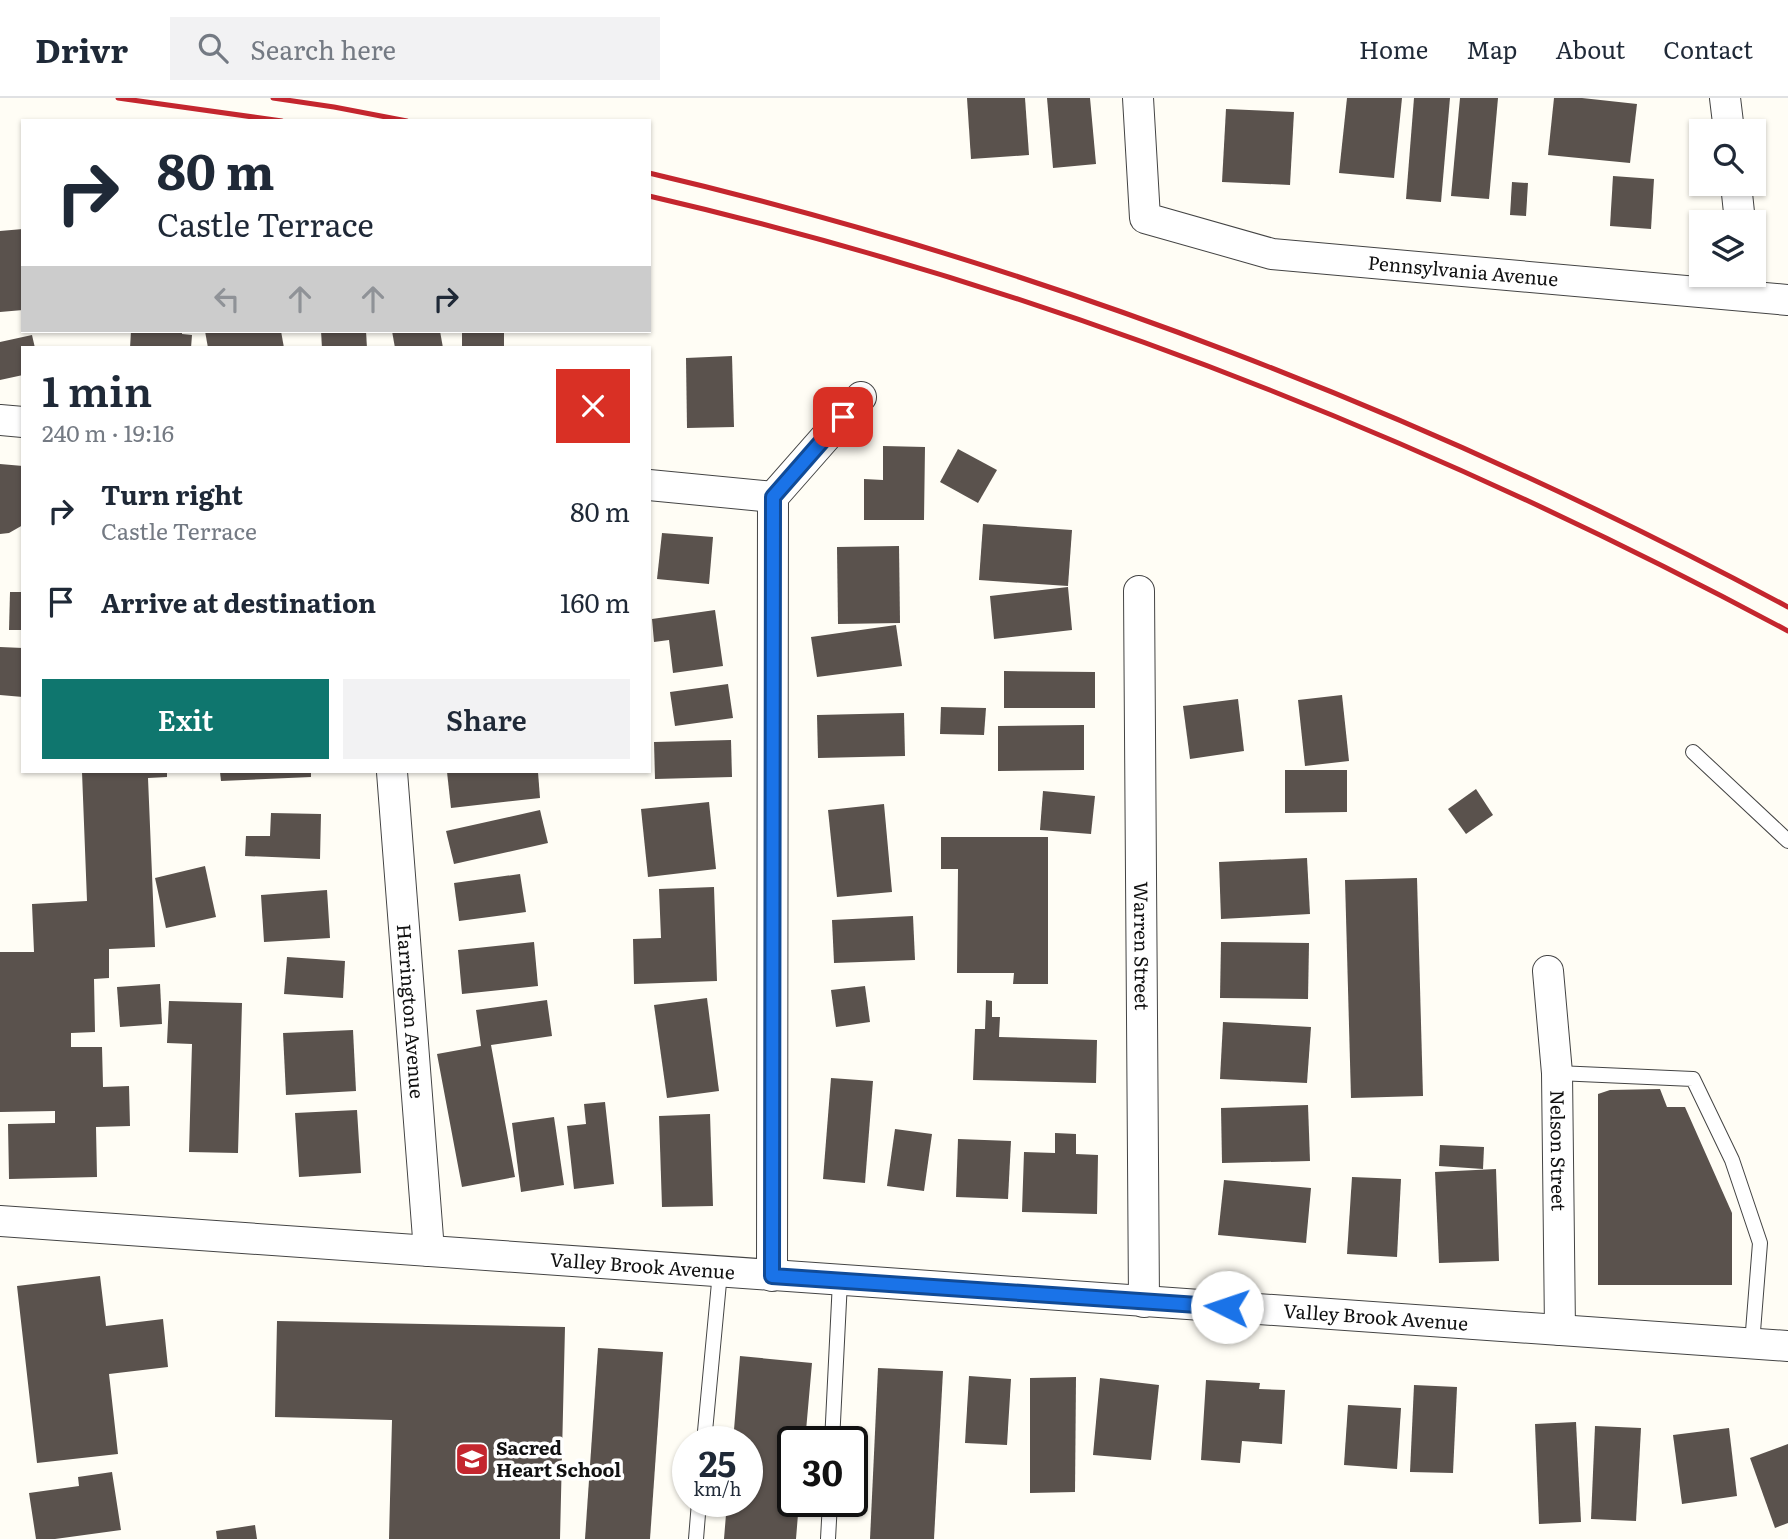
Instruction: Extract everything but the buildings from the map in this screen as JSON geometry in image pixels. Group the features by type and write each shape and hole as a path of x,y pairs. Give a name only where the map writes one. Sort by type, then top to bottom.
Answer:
{"street":[{"name":"Pennsylvania Avenue","path":"1138,98 1145,218 1272,254 1689,281"},
{"path":"1725,98 1728,119"},
{"name":"Pennsylvania Avenue","path":"1753,287 1788,300"},
{"path":"772,1276 773,497 861,397"},
{"path":"0,420 21,422"},
{"path":"651,485 773,497"},
{"name":"Warren Street","path":"1139,591 1144,1302"},
{"name":"Harrington Avenue","path":"392,773 429,1251"},
{"name":"Nelson Street","path":"1548,971 1557,1073 1560,1330"},
{"name":"Valley Brook Avenue","path":"0,1221 1788,1346"}],"lane":[{"path":"1693,751 1788,841"},
{"path":"1557,1073 1693,1079 1732,1160 1760,1243 1752,1344"},
{"path":"706,1426 720,1272"},
{"path":"833,1426 840,1280"},
{"path":"696,1539 698,1517"},
{"path":"828,1539 829,1517"}],"railway":[{"path":"118,98 268,119"},
{"path":"273,98 397,119"},
{"path":"651,174 797,210 944,253 1233,353 1375,410 1515,471 1653,537 1788,607"},
{"path":"651,196 797,233 944,276 1089,323 1233,376 1375,433 1515,495 1653,561 1788,631"}],"place":[{"name":"Sacred Heart School","path":"472,1459"}],"route":[{"path":"843,417 773,497 772,1276 1227,1307"}]}
